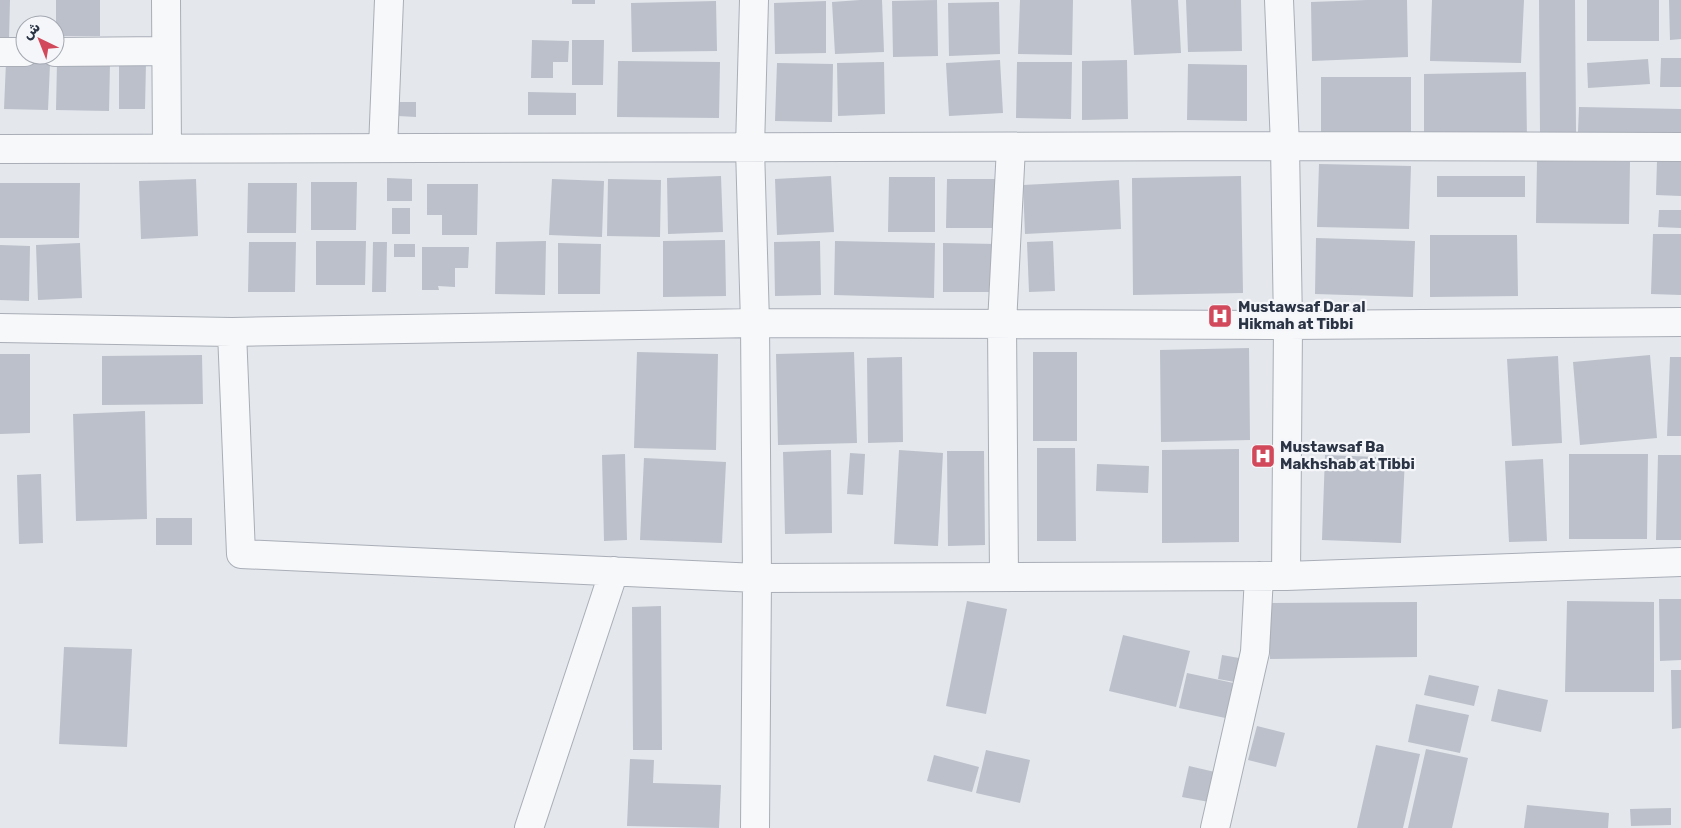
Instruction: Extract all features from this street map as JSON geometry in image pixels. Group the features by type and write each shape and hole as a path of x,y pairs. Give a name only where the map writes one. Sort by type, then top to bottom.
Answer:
{"street":[{"path":"166,0 167,148"},
{"path":"383,148 389,0"},
{"path":"754,0 750,148 756,323 757,578 755,828"},
{"path":"1279,0 1285,146 1288,324 1286,576"},
{"path":"65,52 166,51"},
{"path":"0,52 15,52"},
{"path":"1004,577 1002,324 1011,147"},
{"path":"0,149 1681,147"},
{"path":"0,328 232,332 756,323 1288,324 1681,322"},
{"path":"232,332 241,554 757,578 1286,576 1681,562"},
{"path":"529,828 614,571"},
{"path":"1215,828 1255,652 1259,576"}],"building":[{"path":"0,0 10,0 9,39 0,39"},
{"path":"56,0 100,0 100,36 65,36 65,15 56,15"},
{"path":"572,0 595,0 595,4 572,4"},
{"path":"882,0 884,52 835,54 832,2"},
{"path":"937,0 938,56 893,57 892,1"},
{"path":"1020,0 1073,0 1072,55 1018,54"},
{"path":"1131,0 1178,0 1181,53 1134,55"},
{"path":"1186,0 1241,0 1242,51 1188,52"},
{"path":"1407,0 1408,57 1312,61 1311,2"},
{"path":"1432,0 1524,0 1521,63 1430,61"},
{"path":"1539,0 1575,0 1576,132 1540,132"},
{"path":"1587,0 1659,0 1659,41 1587,41"},
{"path":"1669,0 1681,0 1681,39 1670,40"},
{"path":"716,1 717,51 632,52 631,3"},
{"path":"826,1 826,53 775,54 774,3"},
{"path":"999,2 1000,54 949,56 948,3"},
{"path":"532,40 569,41 568,62 553,62 553,78 531,78"},
{"path":"572,40 604,40 603,85 572,85"},
{"path":"1661,58 1681,58 1681,87 1660,87"},
{"path":"1648,59 1650,84 1588,88 1587,63"},
{"path":"1000,60 1003,113 949,116 946,63"},
{"path":"1127,60 1128,119 1082,120 1082,61"},
{"path":"119,61 146,62 145,109 119,109"},
{"path":"618,61 720,62 719,118 617,117"},
{"path":"6,62 15,62 15,65 50,65 48,110 4,109"},
{"path":"65,62 110,63 109,111 56,110 57,65 65,65"},
{"path":"884,62 885,114 838,116 837,63"},
{"path":"1017,62 1072,62 1071,119 1016,118"},
{"path":"777,63 833,64 832,122 775,121"},
{"path":"1188,64 1247,65 1247,121 1187,120"},
{"path":"1526,72 1527,140 1424,141 1424,74"},
{"path":"1321,77 1411,77 1411,135 1321,135"},
{"path":"528,92 576,93 576,115 528,115"},
{"path":"398,102 416,102 416,117 398,116"},
{"path":"1579,107 1681,109 1681,134 1578,132"},
{"path":"1537,161 1630,162 1629,224 1536,223"},
{"path":"1657,161 1681,162 1681,196 1656,195"},
{"path":"1319,164 1411,166 1409,229 1317,227"},
{"path":"721,176 723,232 668,234 667,178"},
{"path":"831,176 834,232 777,235 775,179"},
{"path":"1241,176 1243,293 1133,295 1132,178"},
{"path":"1437,176 1525,176 1525,197 1437,197"},
{"path":"889,177 935,177 935,232 888,232"},
{"path":"387,178 412,179 412,201 387,201"},
{"path":"196,179 198,236 141,239 139,181"},
{"path":"552,179 604,181 602,237 549,235"},
{"path":"608,179 661,180 660,237 607,236"},
{"path":"947,179 995,179 994,228 946,228"},
{"path":"1119,180 1121,229 1025,234 1023,185"},
{"path":"311,182 357,182 356,230 311,230"},
{"path":"0,183 80,183 79,238 0,238"},
{"path":"248,183 297,183 296,233 247,233"},
{"path":"427,184 478,184 477,235 442,235 442,215 427,215"},
{"path":"392,208 410,208 410,234 392,234"},
{"path":"1659,210 1681,210 1681,228 1658,227"},
{"path":"1653,234 1681,234 1681,295 1651,294"},
{"path":"1430,235 1517,235 1518,296 1430,297"},
{"path":"1316,238 1415,241 1413,297 1315,294"},
{"path":"725,240 726,296 663,297 663,241"},
{"path":"316,241 366,241 365,285 316,285"},
{"path":"546,241 545,295 495,294 496,242"},
{"path":"820,241 821,295 775,296 774,242"},
{"path":"835,241 935,243 934,298 834,295"},
{"path":"1053,241 1055,291 1029,292 1027,242"},
{"path":"249,242 296,242 295,292 248,292"},
{"path":"373,242 387,242 386,292 372,292"},
{"path":"80,243 82,298 38,300 36,245"},
{"path":"558,243 601,244 600,294 558,294"},
{"path":"943,243 996,244 995,292 943,292"},
{"path":"394,244 415,244 415,257 394,257"},
{"path":"0,245 30,246 29,301 0,300"},
{"path":"422,247 469,247 468,268 455,268 455,287 438,286 439,290 422,290"},
{"path":"1249,348 1250,440 1161,442 1160,350"},
{"path":"637,352 718,354 716,450 634,448"},
{"path":"854,352 857,443 778,445 776,354"},
{"path":"1033,352 1077,352 1077,441 1033,441"},
{"path":"0,354 30,354 30,433 0,434"},
{"path":"202,355 203,404 102,405 102,356"},
{"path":"1650,355 1657,438 1580,445 1573,362"},
{"path":"1558,356 1562,443 1512,446 1507,359"},
{"path":"902,357 903,442 868,443 867,358"},
{"path":"1670,357 1681,357 1681,436 1667,436"},
{"path":"145,411 147,519 76,521 73,414"},
{"path":"1037,448 1075,448 1076,541 1037,541"},
{"path":"1239,449 1239,542 1162,543 1162,450"},
{"path":"831,450 832,533 785,534 783,452"},
{"path":"899,450 943,453 938,546 894,544"},
{"path":"947,451 984,451 985,545 948,546"},
{"path":"850,453 865,454 863,495 847,494"},
{"path":"625,454 627,540 604,541 602,455"},
{"path":"1569,454 1648,454 1647,539 1569,539"},
{"path":"1325,455 1405,458 1401,543 1322,540"},
{"path":"1658,455 1681,455 1681,540 1656,540"},
{"path":"644,458 726,462 722,543 640,540"},
{"path":"1543,459 1547,541 1509,542 1505,461"},
{"path":"1097,464 1149,466 1148,493 1096,491"},
{"path":"41,474 43,543 19,544 17,475"},
{"path":"156,518 192,518 192,545 156,545"},
{"path":"1659,599 1681,599 1681,660 1660,661"},
{"path":"967,601 1007,609 986,714 946,706"},
{"path":"1567,601 1654,602 1654,692 1565,692"},
{"path":"1417,602 1417,657 1270,659 1270,603"},
{"path":"661,606 662,750 633,750 632,607"},
{"path":"1123,635 1190,651 1176,707 1109,691"},
{"path":"64,647 132,649 127,747 59,744"},
{"path":"1222,655 1239,658 1235,682 1218,679"},
{"path":"1671,670 1681,670 1681,728 1672,729"},
{"path":"1187,673 1238,684 1230,719 1179,708"},
{"path":"1429,675 1479,686 1474,706 1424,695"},
{"path":"1498,689 1548,700 1541,732 1491,721"},
{"path":"1416,704 1469,715 1460,753 1408,742"},
{"path":"1257,726 1285,733 1276,767 1248,760"},
{"path":"1376,745 1420,754 1403,828 1357,828"},
{"path":"1426,749 1468,758 1452,828 1408,828"},
{"path":"986,750 1030,760 1020,803 976,793"},
{"path":"934,755 979,767 972,792 927,781"},
{"path":"630,759 654,760 653,783 721,785 719,828 627,826"},
{"path":"1189,766 1215,772 1209,802 1182,797"},
{"path":"1527,805 1609,813 1608,828 1524,828"},
{"path":"1671,808 1671,825 1631,826 1630,809"}],"place":[{"name":"Mustawsaf Dar al Hikmah at Tibbi","path":"1220,316"},
{"name":"Mustawsaf Ba Makhshab at Tibbi","path":"1263,456"}]}
